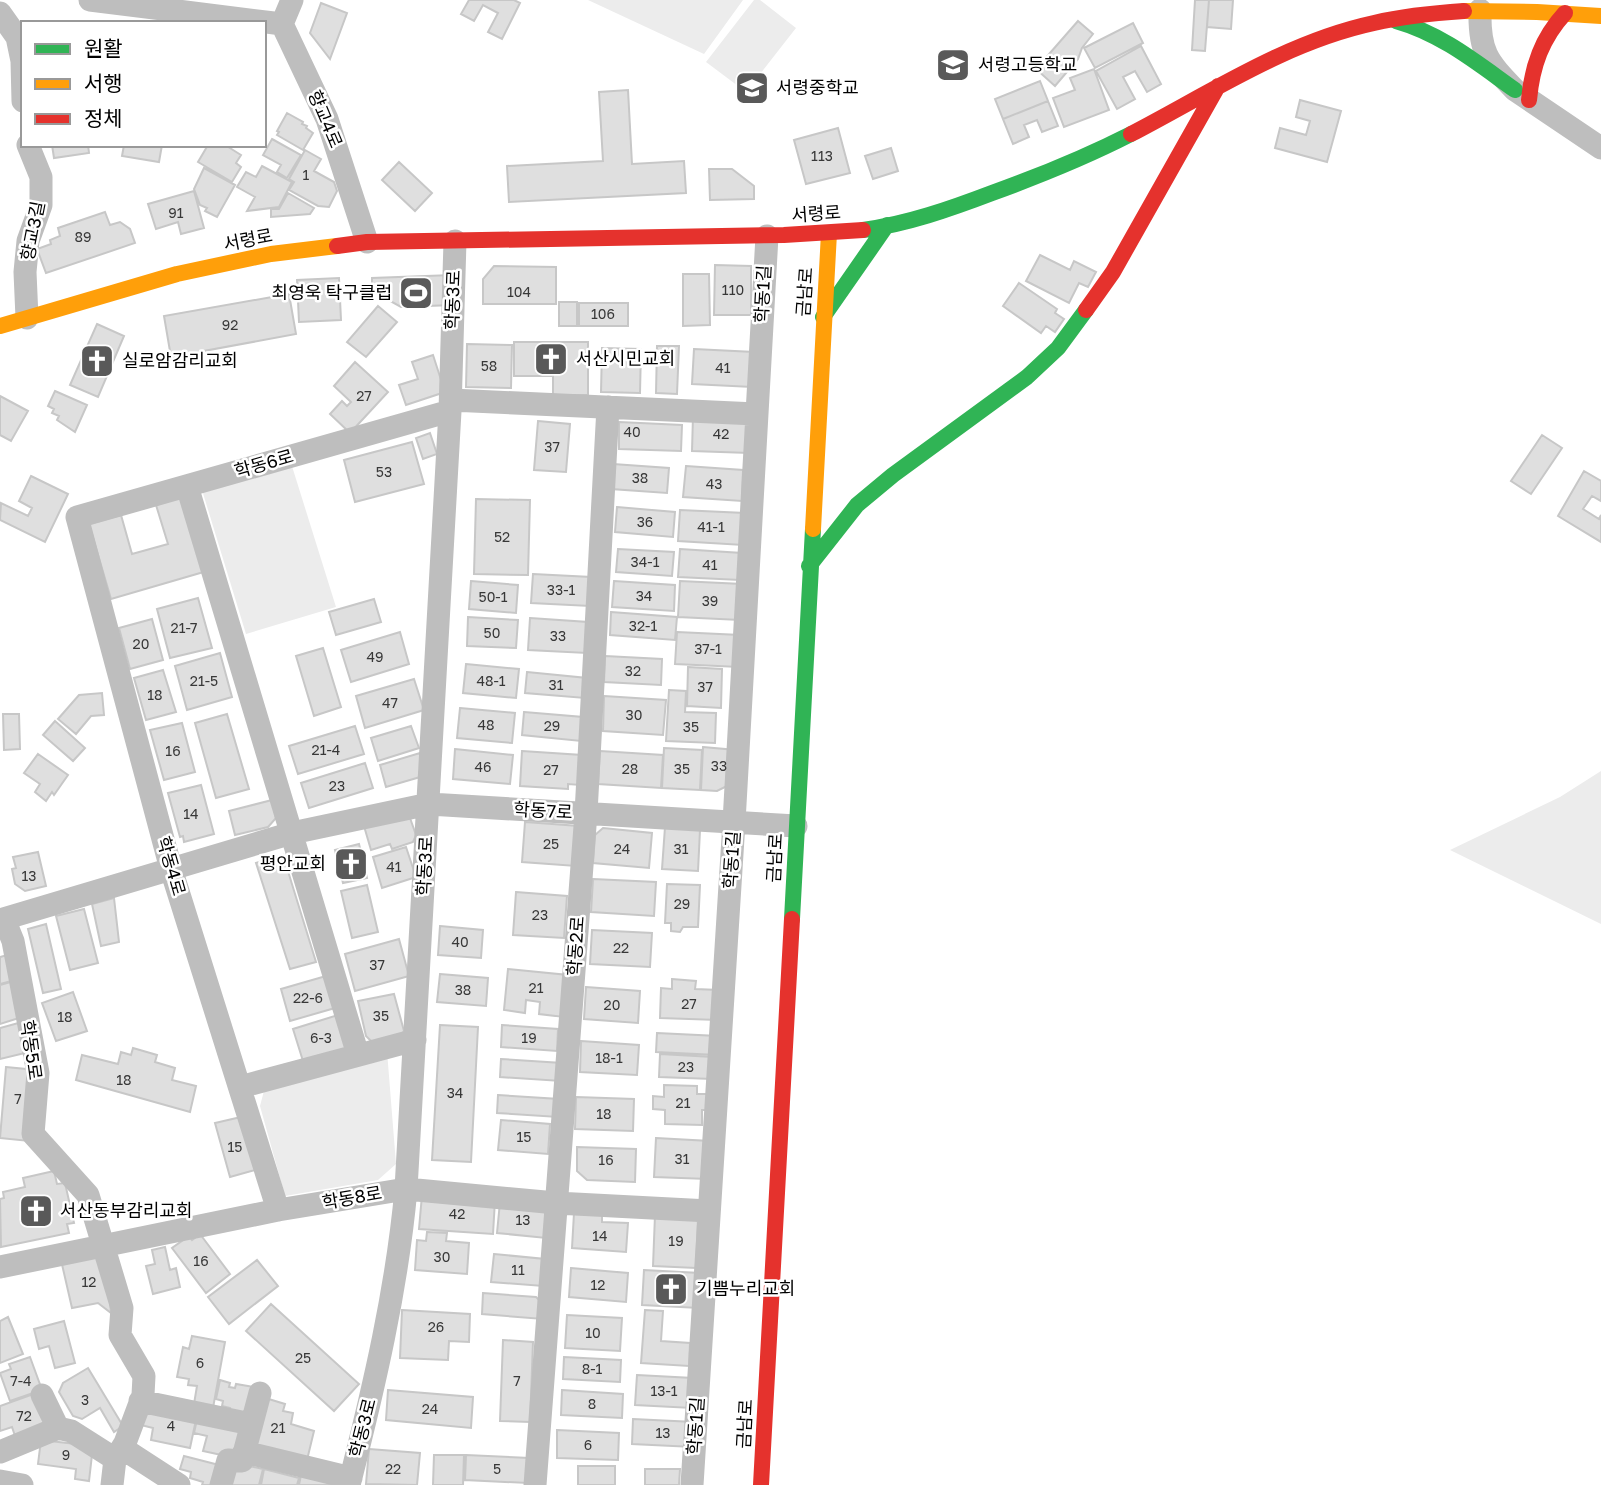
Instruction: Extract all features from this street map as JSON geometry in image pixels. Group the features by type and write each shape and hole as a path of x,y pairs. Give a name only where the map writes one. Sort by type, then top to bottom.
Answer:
{"street":[{"path":"0,6 9,0"},
{"path":"90,0 256,21"},
{"name":"향교4로","path":"271,0 327,119 367,242"},
{"path":"266,22 282,24 292,0"},
{"path":"1480,10 1480,33 1486,55 1522,95"},
{"name":"서령로","path":"1,322 27,318 177,274 271,254 367,242 767,236 828,233 887,225 962,205 1051,171 1137,131 1218,86 1303,46 1344,31 1383,20 1480,10 1601,16"},
{"path":"0,13 17,37 21,56"},
{"path":"1522,95 1530,80 1538,53 1554,24 1564,13"},
{"path":"1383,20 1404,23 1433,35 1601,148"},
{"path":"809,566 857,505 1027,377 1058,348 1113,272 1218,86"},
{"name":"향교3길","path":"27,318 25,272 28,241 41,205 41,177 29,147"},
{"path":"823,317 887,225"},
{"name":"금남로","path":"761,1485 828,233"},
{"name":"학동1길","path":"692,1485 734,822 767,236"},
{"name":"학동3로","path":"350,1481 385,1333 399,1254 406,1189 451,405 455,241"},
{"name":"학동6로","path":"77,517 451,405 608,407 757,414"},
{"name":"학동2로","path":"535,1485 586,813 608,407"},
{"path":"187,486 358,1055"},
{"name":"학동4로","path":"77,517 171,869 278,1210"},
{"name":"학동7로","path":"2,920 292,833 429,804 796,826"},
{"name":"학동5로","path":"2,920 13,941 38,1073 33,1133 88,1195 122,1308 120,1335 144,1376 141,1401"},
{"path":"240,1087 415,1040"},
{"name":"학동8로","path":"0,1266 278,1210 406,1189 556,1203 709,1211"},
{"path":"221,1485 228,1460 242,1461 260,1393"},
{"path":"42,1395 58,1429"},
{"path":"112,1485 118,1453 141,1401 251,1424"},
{"path":"0,1452 58,1429 71,1431 179,1485"},
{"path":"244,1452 350,1481"},
{"path":"0,1481 22,1485"}],"shaded area":[{"path":"588,0 743,0 704,54"},
{"path":"754,0 760,0 796,28 746,92 706,62"},
{"path":"291,463 336,607 246,634 202,490"},
{"path":"1601,771 1601,924 1450,850 1560,797"},
{"path":"387,1051 396,1164 378,1180 285,1196 260,1106 265,1087"}],"building":[{"path":"469,0 514,0 520,3 502,39 488,32 498,13 483,5 474,21 461,14"},
{"path":"1195,0 1209,0 1205,51 1192,50"},
{"path":"1209,0 1233,0 1231,29 1207,27"},
{"path":"321,3 347,13 330,59 310,33"},
{"path":"1078,21 1093,34 1082,48 1078,59 1055,86 1036,69"},
{"path":"1133,23 1143,43 1095,68 1084,48"},
{"path":"1141,46 1161,84 1147,92 1135,71 1123,77 1135,99 1117,109 1096,71"},
{"path":"1094,69 1109,110 1064,127 1053,98 1075,90 1070,78"},
{"path":"1040,81 1048,101 1003,119 995,99"},
{"path":"628,90 632,164 684,161 686,193 509,202 507,166 603,161 599,92"},
{"path":"1300,100 1341,111 1327,162 1275,148 1280,128 1306,135 1310,121 1296,117"},
{"path":"1048,101 1058,126 1042,132 1037,120 1024,125 1029,137 1013,144 1003,119"},
{"path":"287,113 303,122 313,133 303,150 277,135"},
{"path":"838,128 850,173 806,184 794,140"},
{"path":"272,139 301,155 287,178 277,172 281,165 263,155"},
{"path":"52,147 88,147 89,153 54,158"},
{"path":"124,147 162,147 159,162 122,156"},
{"path":"207,147 228,147 241,155 236,163 241,167 232,182 198,162"},
{"path":"891,148 898,171 873,179 865,156"},
{"path":"305,150 321,159 314,171 334,182 337,191 329,207 318,206 289,190 294,182 289,179"},
{"path":"399,162 432,193 415,211 382,180"},
{"path":"262,166 292,182 279,207 247,211 255,197 237,187 246,172 256,177"},
{"path":"204,168 235,185 217,217 200,205 194,189"},
{"path":"709,169 732,169 754,186 754,199 710,200"},
{"path":"194,191 204,228 181,234 178,222 156,229 148,204"},
{"path":"288,193 314,208 310,214 271,217 271,209 279,209"},
{"path":"105,212 110,225 120,222 130,229 135,243 46,273 37,249 51,244 50,240 60,236 58,228"},
{"path":"1040,255 1070,270 1074,261 1096,272 1088,287 1079,283 1069,303 1026,281"},
{"path":"715,265 751,266 751,315 714,315"},
{"path":"494,266 556,267 556,304 483,304 483,279"},
{"path":"683,274 709,274 710,325 683,326"},
{"path":"452,275 453,305 401,307 372,291 372,278"},
{"path":"339,278 341,320 299,322 297,280"},
{"path":"1019,283 1057,309 1055,313 1064,319 1055,332 1046,326 1041,333 1003,306"},
{"path":"289,294 296,334 171,357 164,316"},
{"path":"559,302 577,302 577,326 559,326"},
{"path":"579,303 628,303 628,326 579,326"},
{"path":"378,306 397,322 366,357 347,342"},
{"name":"실로암감리교회","path":"97,324 124,336 98,397 70,385"},
{"name":"서산시민교회","path":"514,342 588,342 588,395 553,395 553,376 514,376"},
{"path":"467,344 512,345 511,388 466,387"},
{"path":"657,346 679,346 677,394 656,393"},
{"path":"602,348 641,349 640,393 601,392"},
{"path":"694,349 754,352 752,387 692,384"},
{"path":"433,355 445,392 406,405 399,385 418,379 412,362"},
{"path":"355,362 388,392 350,433 330,414 342,401 347,406 351,402 334,386"},
{"path":"55,391 87,405 75,432 57,420 59,416 52,413 54,409 48,406"},
{"path":"0,396 28,411 11,441 0,435"},
{"path":"693,416 750,418 749,453 692,451"},
{"path":"538,421 570,424 566,472 534,470"},
{"path":"619,422 682,425 681,451 619,449"},
{"path":"430,433 437,454 423,459 416,438"},
{"path":"1542,435 1562,448 1531,494 1511,481"},
{"path":"412,442 424,484 355,502 344,460"},
{"path":"613,464 669,468 667,493 611,489"},
{"path":"686,466 743,470 742,501 683,497"},
{"path":"1584,471 1601,481 1601,501 1592,496 1583,509 1599,519 1601,515 1601,542 1558,516"},
{"path":"31,476 68,494 45,542 0,520 1,503 28,516 32,508 19,501"},
{"path":"185,496 207,571 111,599 89,524 121,515 132,554 168,544 156,505"},
{"path":"476,499 530,500 528,575 474,574"},
{"path":"617,507 675,512 673,537 615,532"},
{"path":"680,510 745,513 743,545 678,541"},
{"path":"618,549 674,552 672,576 616,572"},
{"path":"680,549 742,553 740,580 678,577"},
{"path":"533,574 591,577 590,606 531,603"},
{"path":"471,581 518,585 516,613 469,609"},
{"path":"614,581 675,585 674,611 612,607"},
{"path":"680,581 742,584 740,620 678,617"},
{"path":"198,598 212,648 170,658 157,609"},
{"path":"374,599 381,622 336,635 329,612"},
{"path":"611,612 677,617 675,640 610,635"},
{"path":"468,617 518,620 516,648 467,646"},
{"path":"530,618 588,622 587,653 528,650"},
{"path":"152,619 163,660 130,669 119,628"},
{"path":"400,632 409,664 351,682 341,650"},
{"path":"677,632 740,635 739,667 675,664"},
{"path":"323,648 341,707 314,716 296,656"},
{"path":"220,653 232,697 187,710 175,666"},
{"path":"605,656 662,659 661,685 604,682"},
{"path":"466,664 519,669 516,698 463,693"},
{"path":"688,667 722,669 721,708 687,706"},
{"path":"163,670 176,712 146,720 134,678"},
{"path":"527,672 587,678 585,698 525,693"},
{"path":"414,679 424,710 365,728 356,696"},
{"path":"669,690 686,691 685,712 716,713 715,743 666,741"},
{"path":"102,693 104,715 91,716 76,734 58,719 79,695"},
{"path":"604,696 666,700 663,735 603,731"},
{"path":"460,708 515,713 512,743 457,738"},
{"path":"524,712 583,717 581,741 522,735"},
{"path":"3,714 19,714 20,749 4,750"},
{"path":"227,714 249,789 216,798 195,723"},
{"path":"55,721 85,748 73,761 43,735"},
{"path":"182,723 195,772 164,780 150,730"},
{"path":"355,726 364,754 298,774 289,746"},
{"path":"411,726 419,748 378,761 371,738"},
{"path":"703,747 736,750 735,782 717,791 701,790"},
{"path":"664,748 702,750 700,790 662,788"},
{"path":"455,749 513,755 510,784 453,779"},
{"path":"522,751 582,755 580,785 568,784 568,789 520,786"},
{"path":"600,751 663,755 661,788 598,784"},
{"path":"420,753 427,775 386,787 380,765"},
{"path":"38,754 68,775 54,795 52,792 46,801 35,792 40,784 24,773"},
{"path":"365,763 373,788 309,808 301,783"},
{"path":"201,785 214,834 184,842 183,836 180,837 168,793"},
{"path":"272,800 276,818 268,827 235,835 229,811"},
{"path":"410,818 416,835 413,842 392,849 390,844 371,850 364,826"},
{"path":"525,822 579,826 576,866 522,862"},
{"path":"665,827 700,830 698,871 662,869"},
{"path":"603,828 652,833 649,868 593,863 595,835"},
{"name":"평안교회","path":"359,844 367,878 343,883 335,850"},
{"path":"406,847 416,877 382,888 373,857"},
{"path":"38,852 46,886 25,891 15,884 12,869 16,868 13,857"},
{"path":"283,855 316,962 290,969 256,863"},
{"path":"593,879 656,882 654,916 591,912"},
{"path":"667,884 700,885 698,927 683,927 680,932 671,931 671,923 665,923"},
{"path":"367,885 378,932 352,938 341,891"},
{"path":"516,892 567,896 564,938 513,935"},
{"path":"114,898 119,942 101,946 92,904"},
{"path":"84,909 98,963 70,970 56,916"},
{"path":"46,924 61,989 43,993 28,929"},
{"path":"440,926 483,930 481,958 438,955"},
{"path":"592,930 652,933 650,967 590,964"},
{"path":"399,939 409,976 355,991 345,954"},
{"path":"11,954 19,979 0,984 0,957"},
{"path":"508,969 568,975 564,1017 539,1014 540,1002 526,1000 525,1013 504,1010"},
{"path":"440,974 488,978 486,1006 437,1002"},
{"path":"326,976 335,1008 290,1021 281,989"},
{"path":"672,979 696,981 695,989 719,990 718,1020 660,1018 661,988 672,989"},
{"path":"14,981 25,1016 0,1024 0,985"},
{"path":"586,987 640,991 638,1023 584,1019"},
{"path":"73,992 87,1031 56,1041 42,1003"},
{"path":"394,994 404,1031 399,1038 372,1042 366,1036 358,1001"},
{"path":"338,1015 348,1048 303,1061 293,1029"},
{"path":"22,1022 29,1052 0,1059 0,1028"},
{"path":"440,1025 478,1027 471,1162 432,1160"},
{"path":"502,1025 558,1029 557,1051 501,1047"},
{"path":"657,1033 718,1036 717,1055 656,1052"},
{"path":"581,1041 639,1045 637,1075 580,1072"},
{"path":"133,1048 157,1055 155,1062 175,1068 172,1080 196,1086 190,1112 76,1080 82,1055 118,1064 121,1052 131,1055"},
{"path":"660,1054 713,1057 712,1079 659,1077"},
{"path":"501,1059 562,1063 561,1081 500,1077"},
{"path":"6,1067 36,1070 29,1141 0,1138"},
{"path":"664,1085 697,1086 697,1094 713,1094 712,1110 702,1110 702,1125 665,1124 665,1110 653,1109 653,1096 664,1097"},
{"path":"498,1095 559,1099 558,1117 497,1113"},
{"path":"576,1097 634,1099 633,1131 575,1129"},
{"path":"241,1117 255,1170 230,1177 215,1123"},
{"path":"501,1120 550,1124 548,1154 498,1150"},
{"path":"656,1138 710,1141 708,1179 654,1177"},
{"path":"577,1147 636,1149 635,1182 587,1180 577,1171"},
{"name":"서산동부감리교회","path":"54,1171 57,1184 65,1183 74,1223 67,1224 69,1233 1,1247 0,1199 4,1198 3,1192 25,1187 23,1178"},
{"path":"422,1195 495,1200 493,1234 419,1229"},
{"path":"500,1202 549,1206 546,1238 497,1233"},
{"path":"574,1213 602,1215 602,1222 628,1223 626,1252 572,1248"},
{"path":"655,1215 698,1217 696,1268 653,1266"},
{"path":"427,1232 447,1233 446,1241 469,1243 467,1274 415,1270 417,1240 426,1241"},
{"path":"200,1234 230,1274 206,1293 172,1248 189,1236 192,1240"},
{"path":"165,1247 170,1270 176,1268 180,1287 153,1294 146,1266 155,1264 152,1250"},
{"path":"105,1251 111,1313 98,1303 72,1308 61,1260"},
{"path":"494,1254 545,1259 543,1286 491,1282"},
{"path":"257,1260 278,1286 229,1324 208,1297"},
{"path":"571,1268 628,1273 626,1302 569,1297"},
{"name":"기쁨누리교회","path":"644,1270 700,1273 699,1308 642,1305"},
{"path":"483,1293 536,1297 544,1305 543,1319 482,1314"},
{"path":"271,1304 359,1384 334,1411 246,1331"},
{"path":"402,1310 470,1314 469,1342 449,1341 448,1360 400,1358"},
{"path":"645,1310 663,1311 661,1341 690,1343 689,1366 641,1363"},
{"path":"567,1315 622,1318 620,1351 565,1348"},
{"path":"8,1317 23,1354 0,1363 0,1321"},
{"path":"64,1321 75,1363 55,1368 49,1346 39,1349 34,1329"},
{"path":"192,1336 225,1342 213,1408 194,1404 197,1386 188,1385 189,1379 177,1377 183,1347 189,1349"},
{"path":"503,1340 533,1342 530,1422 500,1421"},
{"path":"30,1357 42,1390 10,1401 0,1373 11,1369 9,1364"},
{"path":"564,1357 621,1360 620,1382 563,1379"},
{"path":"88,1368 123,1426 114,1432 100,1408 82,1419 73,1416 59,1392 63,1383"},
{"path":"637,1375 693,1378 692,1408 635,1405"},
{"path":"220,1380 230,1383 229,1387 235,1388 236,1384 254,1387 248,1417 229,1414 230,1408 222,1406 223,1401 216,1399"},
{"path":"388,1390 473,1397 471,1428 386,1420"},
{"path":"562,1390 623,1394 622,1418 561,1415"},
{"path":"39,1392 51,1427 16,1439 12,1427 0,1431 0,1406"},
{"path":"262,1397 285,1404 283,1411 293,1413 291,1424 314,1431 307,1460 249,1446"},
{"path":"146,1404 197,1415 190,1448 151,1440 153,1428 141,1425"},
{"path":"198,1415 247,1426 240,1459 203,1451 207,1436 194,1433"},
{"path":"633,1419 694,1422 693,1447 632,1444"},
{"path":"557,1430 619,1433 618,1460 557,1458"},
{"path":"41,1440 93,1446 89,1481 75,1479 76,1469 38,1464"},
{"path":"369,1449 420,1453 417,1485 366,1484"},
{"path":"434,1455 464,1455 463,1485 433,1485"},
{"path":"466,1455 529,1458 528,1483 465,1480"},
{"path":"184,1456 223,1466 218,1485 202,1485 203,1482 190,1478 191,1472 180,1469"},
{"path":"235,1463 263,1469 259,1485 225,1485"},
{"path":"578,1466 615,1466 615,1485 578,1485"},
{"path":"264,1469 299,1478 297,1485 261,1485"},
{"path":"645,1469 680,1469 679,1485 645,1485"},
{"path":"301,1475 339,1485 299,1485"}],"traffic: fast":[{"path":"1396,21 1444,41 1515,90"},
{"path":"863,230 912,220 960,205 1062,166 1131,134"},
{"path":"823,317 887,225"},
{"path":"809,566 857,505 893,475 1027,377 1058,348 1086,310"},
{"path":"792,919 813,529"}],"traffic: slow":[{"path":"1464,11 1601,16"},
{"path":"813,529 829,233"},
{"path":"0,326 177,274 271,254 337,246"}],"traffic: jam":[{"path":"1131,134 1249,70 1310,43 1385,21 1464,11"},
{"path":"1529,100 1533,76 1544,43 1565,13"},
{"path":"1086,310 1113,272 1218,86"},
{"path":"337,246 367,242 784,235 863,230"},
{"path":"761,1485 792,919"}],"place":[{"name":"서령고등학교","path":"953,65"},
{"name":"서령중학교","path":"752,88"},
{"name":"최영욱 탁구클럽","path":"416,293"},
{"name":"서산시민교회","path":"551,359"},
{"name":"실로암감리교회","path":"97,361"},
{"name":"평안교회","path":"351,864"},
{"name":"서산동부감리교회","path":"36,1211"},
{"name":"기쁨누리교회","path":"671,1289"}]}
